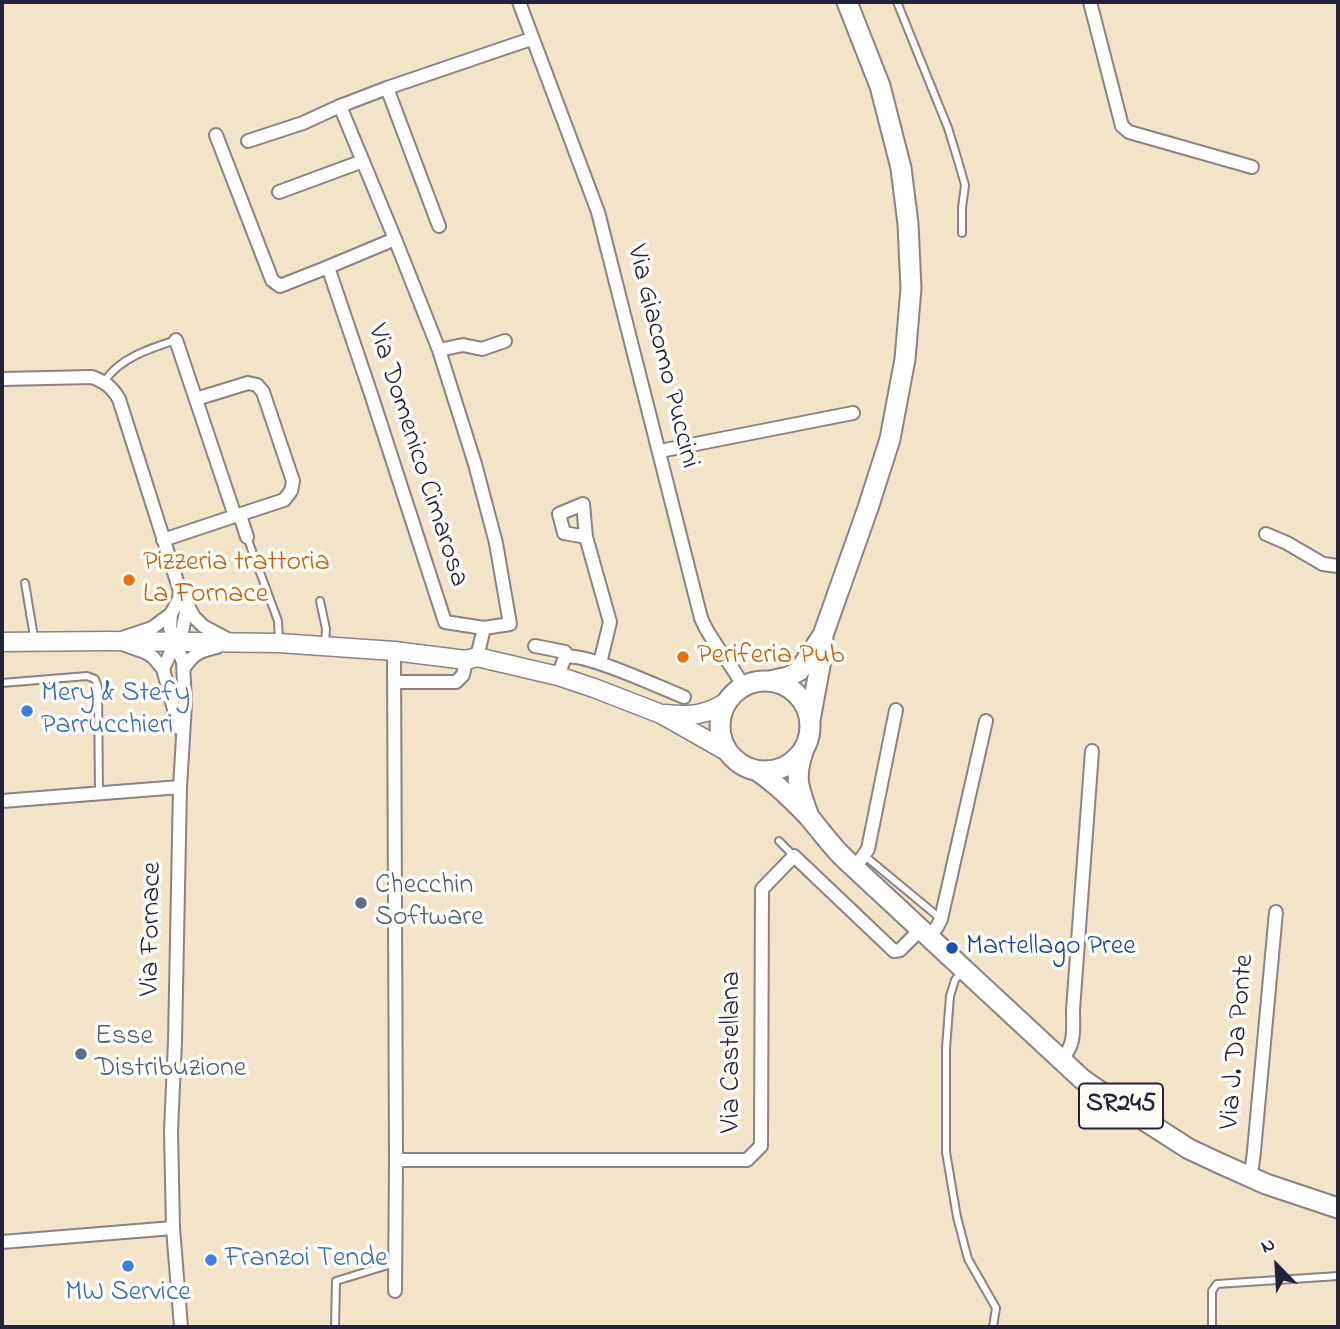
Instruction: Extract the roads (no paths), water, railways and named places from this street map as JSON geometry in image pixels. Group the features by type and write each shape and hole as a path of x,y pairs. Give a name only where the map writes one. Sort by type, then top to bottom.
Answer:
{"main road":[{"path":"823,635 799,671 788,677 756,681 743,686 736,690 726,703 719,728 722,741 728,752 742,765 756,770 785,766 804,748 808,740 823,635 890,439 905,359 911,288 908,224 896,144 880,86 847,2"},
{"path":"770,681 782,684 801,698 810,720"},
{"name":"SR245","path":"804,748 797,776 810,818"},
{"name":"SR245","path":"756,770 773,780 810,818 835,850 860,862 925,933 1082,1079 1189,1149 1248,1177 1338,1208"}],"street":[{"name":"Via Giacomo Puccini","path":"519,2 598,212 701,618 743,686"},
{"path":"1090,2 1122,126 1129,132 1252,167"},
{"path":"248,141 531,39"},
{"path":"387,89 439,226"},
{"path":"216,135 272,280 279,286 395,239 340,106"},
{"path":"279,192 363,161"},
{"name":"Via Domenico Cimarosa","path":"395,239 439,350 471,451 496,543 513,637"},
{"name":"Via Domenico Cimarosa","path":"328,267 445,622 484,628 510,624"},
{"path":"176,340 247,537"},
{"path":"439,350 463,345 482,349 505,341"},
{"path":"2,379 92,377 104,382 114,391 119,399 163,540 187,606 203,626 235,643"},
{"path":"163,540 284,500 292,491 293,481 263,392 257,386 248,383 196,399"},
{"path":"660,451 853,413"},
{"path":"1266,534 1287,543 1323,565 1338,566"},
{"path":"586,537 610,622 600,663"},
{"path":"106,641 152,628 171,614 180,591"},
{"path":"106,641 145,652 163,669 182,632 187,606"},
{"name":"Via Fornace","path":"171,614 171,632 184,668 185,704 180,787 171,1131 173,1228 181,1327"},
{"path":"394,681 456,682 463,674 484,628"},
{"path":"2,642 279,643 471,658 558,676 661,714 728,752"},
{"path":"184,668 200,651 235,643"},
{"path":"535,646 600,663 684,697"},
{"path":"394,651 395,1291"},
{"path":"558,676 565,657 568,656"},
{"name":"Via Fornace","path":"163,669 183,742"},
{"path":"661,714 692,716 706,713 726,703"},
{"path":"860,862 868,849 896,710"},
{"path":"794,856 894,951 937,927 986,721"},
{"path":"1061,1059 1070,1048 1073,1035 1092,751"},
{"path":"2,801 180,787"},
{"name":"Via Castellana","path":"396,1160 747,1160 761,1146 762,889 794,856"},
{"name":"Via J. Da Ponte","path":"1248,1177 1254,1151 1276,912"},
{"path":"2,1242 173,1228"}],"lane":[{"path":"897,2 948,128 959,164 965,186 962,233"},
{"path":"104,382 108,375 146,350 176,340"},
{"path":"247,537 278,621 279,643"},
{"path":"25,583 33,643"},
{"path":"320,601 326,629 324,646"},
{"path":"2,683 87,676 95,679 98,688 100,793"},
{"path":"779,842 794,856"},
{"path":"860,862 941,919"},
{"path":"963,969 957,975 950,996 946,1048 946,1152 957,1217 968,1259 996,1308 993,1327"},
{"path":"335,1327 336,1281 395,1264"},
{"path":"1212,1327 1212,1291 1217,1284 1338,1276"}],"place":[{"name":"Pizzeria trattoria La Fornace","path":"129,580"},
{"name":"Periferia Pub","path":"683,657"},
{"name":"Mery & Stefy Parrucchieri","path":"27,711"},
{"name":"Checchin Software","path":"361,903"},
{"name":"Martellago Pree","path":"952,948"},
{"name":"Esse Distribuzione","path":"81,1054"},
{"name":"Franzoi Tende","path":"211,1260"},
{"name":"MW Service","path":"128,1266"}]}
